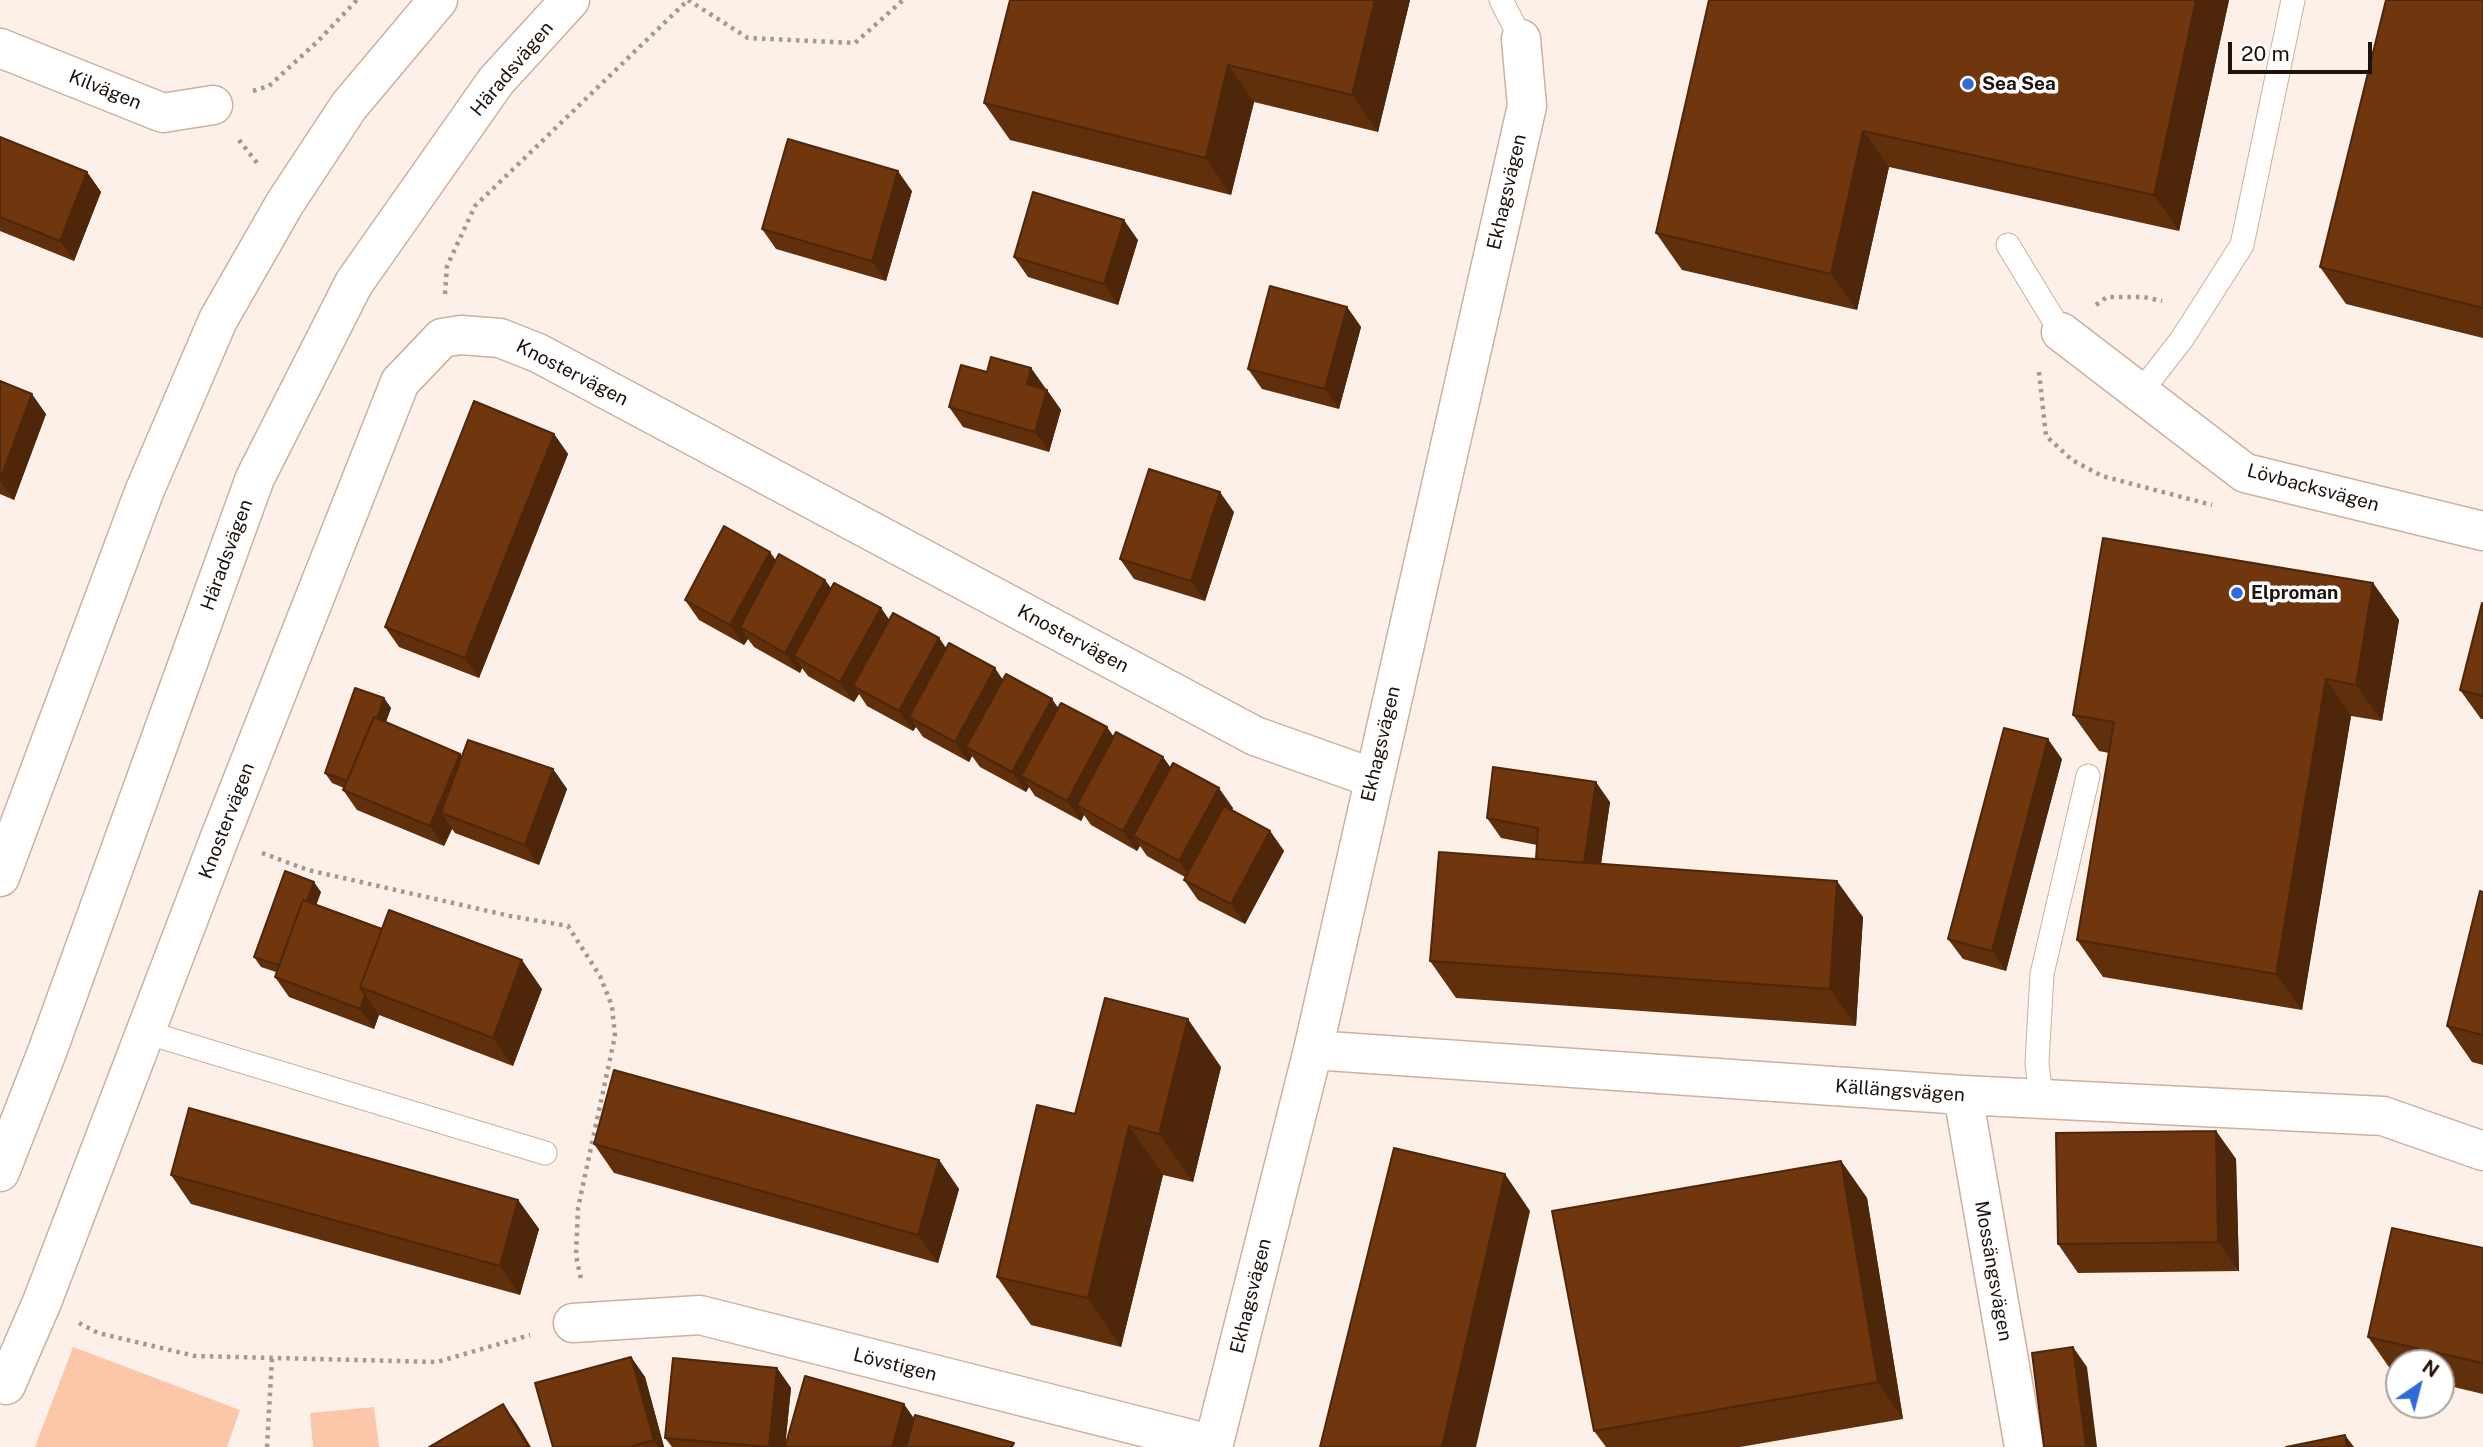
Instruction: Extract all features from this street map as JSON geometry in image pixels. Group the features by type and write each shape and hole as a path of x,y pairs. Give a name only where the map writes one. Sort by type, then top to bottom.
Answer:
{"street":[{"path":"0,877 144,492 218,320 285,204 349,106 438,0"},
{"name":"Häradsvägen","path":"0,1172 47,1052 255,478 354,283 496,81 570,0"},
{"name":"Ekhagsvägen","path":"1213,1446 1313,1050 1527,106 1521,39"},
{"name":"Kilvägen","path":"0,48 163,113 213,105"},
{"name":"Lövbacksvägen","path":"2061,332 2245,473 2483,531"},
{"name":"Knostervägen","path":"6,1385 42,1303 220,837 400,382 442,338 461,335 500,338 538,353 1255,736 1373,778"},
{"name":"Källängsvägen","path":"1313,1050 1963,1095 2383,1116 2483,1151"},
{"name":"Mossängsvägen","path":"1963,1095 2024,1447"},
{"name":"Lövstigen","path":"573,1323 701,1315 1213,1446"}],"lane":[{"path":"1501,0 1521,39"},
{"path":"2140,393 2182,339 2242,245 2293,0"},
{"path":"2008,246 2061,332"},
{"path":"2041,1098 2037,1063 2042,974 2088,776"},
{"path":"145,1032 545,1153"}],"path":[{"path":"442,338 447,266 475,206 688,0 748,38 855,43 903,0"},
{"path":"42,1303 98,1333 195,1356 437,1362 573,1323 581,1280 576,1256 578,1208 615,1036 612,1006 600,976 568,926 510,916 308,870 220,837"},
{"path":"267,1447 272,1358"}],"shaded area":[{"path":"73,1347 240,1410 227,1447 35,1447"},
{"path":"374,1407 379,1447 313,1447 310,1413"}],"building":[{"path":"1010,0 1375,0 1352,95 1228,65 1206,158 984,103"},
{"name":"Sea Sea","path":"1709,0 2196,0 2154,195 1863,131 1831,274 1656,233"},
{"path":"2386,0 2483,0 2483,308 2320,267"},
{"path":"0,137 87,172 60,241 0,217"},
{"path":"788,139 898,171 872,261 762,229"},
{"path":"1033,192 1124,220 1104,284 1014,257"},
{"path":"1270,286 1347,307 1325,389 1248,369"},
{"path":"991,357 1031,368 1027,384 1047,390 1035,432 949,407 961,365 987,372"},
{"path":"0,381 32,394 0,480"},
{"path":"474,401 554,434 465,658 385,627"},
{"path":"1149,469 1220,492 1191,581 1120,559"},
{"path":"724,526 770,552 730,625 685,600"},
{"path":"2103,538 2373,583 2356,685 2326,679 2276,974 2077,940 2114,722 2073,715"},
{"path":"779,554 825,580 785,653 740,627"},
{"path":"834,583 881,608 840,682 794,656"},
{"path":"2483,604 2483,696 2460,690"},
{"path":"893,613 939,638 899,711 853,686"},
{"path":"949,643 995,668 955,742 909,717"},
{"path":"1006,674 1052,699 1012,772 966,747"},
{"path":"355,688 384,698 347,781 325,773"},
{"path":"1061,703 1107,727 1067,801 1021,776"},
{"path":"374,717 460,754 430,826 343,790"},
{"path":"2004,728 2048,739 1992,951 1948,939"},
{"path":"1116,732 1163,757 1123,831 1077,805"},
{"path":"468,740 553,769 525,845 441,813"},
{"path":"1173,763 1219,788 1179,861 1133,836"},
{"path":"1493,767 1596,782 1584,863 1536,859 1538,828 1487,818"},
{"path":"1224,806 1270,831 1231,904 1184,880"},
{"path":"1439,852 1837,881 1830,989 1430,961"},
{"path":"285,871 314,882 307,901 303,900 279,965 254,957"},
{"path":"2480,891 2483,892 2483,1035 2447,1026"},
{"path":"303,900 382,929 360,987 365,995 360,1009 275,977"},
{"path":"389,910 522,960 493,1038 360,987"},
{"path":"1105,998 1188,1019 1159,1134 1129,1126 1088,1298 997,1277 1037,1105 1075,1114"},
{"path":"614,1070 939,1160 918,1235 594,1144"},
{"path":"189,1108 518,1200 500,1266 171,1175"},
{"path":"2216,1131 2218,1242 2058,1244 2056,1133"},
{"path":"1394,1148 1505,1174 1442,1447 1320,1447"},
{"path":"1841,1161 1878,1382 1594,1431 1552,1211"},
{"path":"2392,1228 2483,1248 2483,1363 2455,1357 2455,1349 2421,1349 2368,1337"},
{"path":"2073,1347 2086,1447 2044,1447 2032,1353"},
{"path":"631,1357 654,1440 629,1447 553,1447 535,1383"},
{"path":"673,1358 777,1368 769,1447 665,1438"},
{"path":"805,1376 904,1404 892,1447 785,1447"},
{"path":"503,1404 528,1447 429,1447"},
{"path":"915,1415 1014,1443 1012,1447 906,1447"},
{"path":"2345,1435 2347,1447 2286,1447"}],"place":[{"name":"Sea Sea","path":"1968,84"},
{"name":"Elproman","path":"2237,593"}]}
